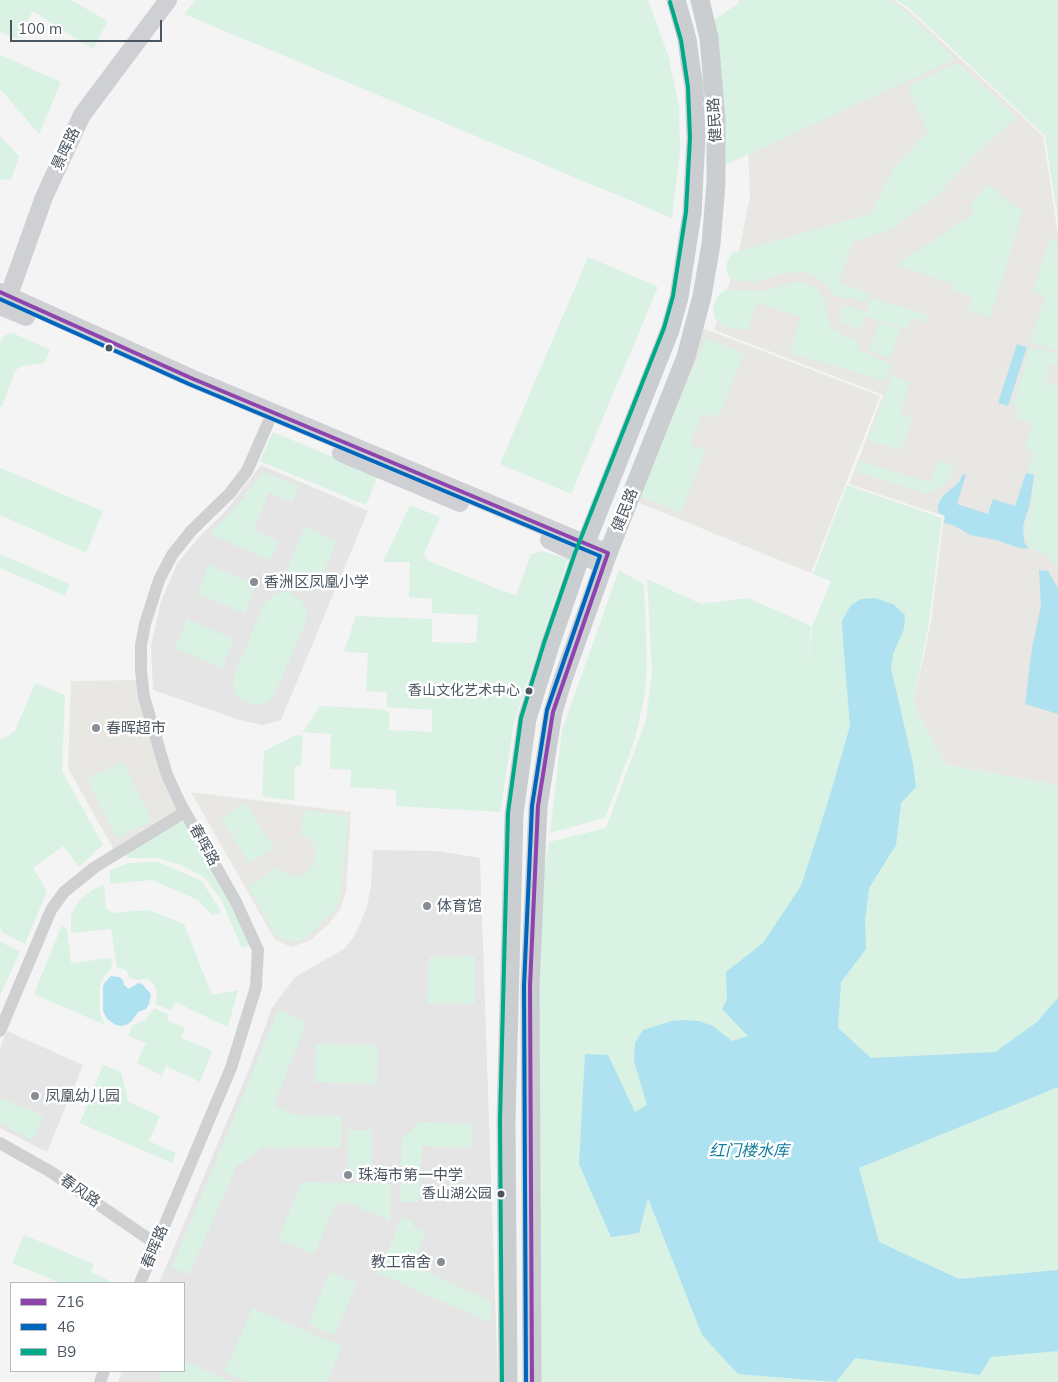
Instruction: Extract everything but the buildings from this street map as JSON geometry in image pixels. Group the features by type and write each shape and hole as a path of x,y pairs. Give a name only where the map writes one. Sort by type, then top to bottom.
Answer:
{"main road":[{"name":"景晖路","path":"3,304 44,197 82,115 168,0"},
{"name":"健民路","path":"508,1382 506,1120 514,814 527,719 550,645 583,549 670,330 679,297 695,184 695,121 694,86 689,54 676,0"},
{"name":"健民路","path":"532,1382 530,986 538,806 553,712 606,558 686,357 705,280 716,184 716,120 709,38 700,0"},
{"path":"3,304 268,422 606,558"},
{"path":"3,304 191,378 583,549"}],"street":[{"name":"春晖路","path":"140,1282 231,1068 256,986 258,950 236,902 185,812 167,775 144,697 140,671 141,645 158,580 172,555 191,531 230,492 247,471 268,422"},
{"path":"0,1031 52,910 64,892 95,867 185,812"},
{"name":"春风路","path":"0,1144 51,1172 156,1244"}],"shaded area":[{"path":"740,0 894,0 908,10 1043,136 1058,235 1058,785 946,765 913,703 931,623 944,516 849,484 883,395 714,330 737,260 750,197 747,116 738,41 738,2"},
{"path":"700,327 880,396 811,573 632,500"},
{"name":"香洲区凤凰小学","path":"261,465 368,511 281,720 263,725 243,721 153,690 151,646 161,601 177,564 199,537 225,512"},
{"path":"138,680 183,812 115,852 68,768 71,681"},
{"path":"191,792 351,812 346,891 341,908 328,925 309,941 291,947 275,940"},
{"name":"珠海市第一中学","path":"373,850 438,851 480,858 498,1382 118,1382 122,1372 185,1372 185,1282 159,1282 250,1067 272,1008 295,977 344,949 353,938 367,906 371,886"},
{"name":"凤凰幼儿园","path":"7,1031 83,1065 47,1152 0,1128 0,1048"}],"green space":[{"path":"0,0 71,0 108,21 93,49 33,11 17,39 0,32"},
{"path":"196,0 648,0 668,55 679,105 680,152 672,218 184,14"},
{"path":"743,0 890,0 906,11 955,59 723,166 710,23"},
{"path":"896,0 1058,0 1058,220 1045,136 910,9"},
{"path":"0,55 61,82 39,134 0,89"},
{"path":"958,63 1017,117 974,155 937,196 890,229 852,243 839,283 869,293 866,302 854,298 840,298 832,293 821,280 804,272 786,273 754,282 736,280 729,277 726,270 727,262 732,253 870,214 892,171 928,131 907,86"},
{"path":"0,136 19,156 11,180 0,179"},
{"path":"988,185 1023,212 990,317 968,310 972,297 952,290 954,284 899,266 900,262 975,213 970,206"},
{"path":"1050,238 1056,240 1058,253 1058,351 1030,343 1045,297 1033,292"},
{"path":"588,257 658,287 571,494 500,464"},
{"path":"802,282 817,288 821,293 825,301 827,318 832,329 848,338 859,340 857,349 891,364 885,381 790,353 800,317 757,303 748,330 723,327 715,319 713,309 715,302 717,297 725,290 765,291 790,283"},
{"path":"871,298 928,315 926,323 911,318 907,329 865,316 861,329 840,323 842,306 866,312"},
{"path":"879,322 900,329 891,358 869,351"},
{"path":"13,333 50,350 44,363 21,366 15,371 2,407 0,406 0,343 3,336"},
{"path":"706,338 744,353 718,418 702,413 690,444 705,451 681,513 639,496"},
{"path":"1030,347 1058,354 1058,364 1051,364 1046,381 1058,387 1058,570 1050,558 1034,549 1026,540 1025,526 1032,505 1035,474 1028,472 1034,451 1025,449 1033,424 1016,418 1018,408 1013,406"},
{"path":"892,376 910,382 900,414 912,418 902,450 868,440"},
{"path":"273,432 378,476 366,505 260,461"},
{"path":"859,461 931,483 938,461 954,466 950,479 942,487 925,493 856,472"},
{"path":"0,468 103,511 86,553 0,515"},
{"path":"263,472 299,486 292,502 269,492 254,530 280,541 270,560 210,534 241,501"},
{"name":"香山湖公园","path":"847,485 942,518 929,622 913,703 946,765 1058,785 1058,1382 531,1382 532,940 549,842 606,828 646,720 652,672 647,579 701,604 748,598 811,626 808,670 812,627 831,581 813,574"},
{"path":"410,505 440,517 424,554 427,560 497,589 516,595 531,554 542,551 568,559 514,723 500,812 396,806 396,790 350,787 351,770 330,769 331,734 303,732 320,706 380,709 389,712 389,730 432,732 432,710 387,707 387,692 366,691 368,653 344,652 356,616 432,619 432,642 476,643 478,615 432,613 432,599 409,597 410,562 383,562"},
{"path":"305,527 337,541 316,590 284,577"},
{"path":"0,554 70,584 65,596 0,568"},
{"path":"209,565 256,585 245,613 197,594"},
{"path":"619,570 644,584 647,664 645,693 635,739 605,818 550,833 562,730"},
{"path":"288,592 300,599 307,609 305,624 273,698 265,704 253,705 242,700 234,692 234,675 264,604 274,594"},
{"path":"187,619 234,639 222,668 175,648"},
{"path":"35,683 65,695 62,771 103,845 79,867 63,846 33,868 47,891 25,944 3,933 0,928 0,739 15,731"},
{"path":"296,735 303,736 301,766 295,766 295,801 262,796 264,751"},
{"path":"123,762 152,821 116,838 87,779"},
{"path":"245,803 274,848 249,863 221,818"},
{"path":"303,810 349,816 338,906 306,939 291,942 275,935 248,886 277,868 289,876 297,877 304,874 313,864 316,856 314,847 309,839 301,835"},
{"path":"184,818 233,901 251,944 242,949 222,901 204,877 181,865 158,858 128,858 125,855"},
{"path":"158,862 202,881 221,912 212,915 198,900 152,880 110,884 110,870 129,863"},
{"path":"104,885 106,909 115,913 149,910 184,924 212,995 238,990 228,1027 175,1002 171,1011 156,1004 157,994 155,986 148,979 135,980 130,978 126,970 117,967 111,929 71,933 71,915 79,901 92,890"},
{"path":"62,925 67,930 71,963 111,958 112,968 100,984 100,1013 105,1025 34,994"},
{"path":"0,942 20,951 0,996"},
{"path":"475,956 475,1004 427,1003 429,957"},
{"path":"154,1008 169,1015 167,1020 185,1028 181,1038 212,1051 200,1082 166,1066 162,1076 137,1063 146,1043 128,1036 132,1026 146,1019"},
{"path":"278,1010 307,1022 274,1105 295,1115 341,1116 341,1147 262,1148 236,1167 189,1275 172,1267"},
{"path":"316,1044 378,1045 377,1084 315,1082"},
{"path":"103,1065 121,1072 128,1102 160,1116 149,1141 176,1153 172,1163 80,1123"},
{"path":"0,1098 44,1116 33,1140 0,1123"},
{"path":"418,1122 473,1124 472,1148 422,1146 418,1202 400,1202 402,1137 409,1133"},
{"path":"348,1130 372,1130 372,1180 348,1179"},
{"path":"302,1182 391,1184 390,1221 347,1202 335,1206 314,1254 278,1239"},
{"path":"402,1217 413,1222 413,1227 426,1232 412,1265 490,1301 491,1323 378,1273"},
{"path":"24,1235 94,1264 91,1272 112,1282 58,1282 12,1263"},
{"path":"330,1272 357,1283 335,1335 308,1324"},
{"path":"253,1308 342,1346 327,1382 249,1382 224,1372"},
{"path":"185,1361 233,1382 159,1382 163,1372 185,1372"}],"water":[{"path":"1017,344 1027,347 1008,406 998,403"},
{"path":"1026,473 1034,475 1030,504 1023,525 1024,542 1029,549 970,535 953,525 944,523 945,516 938,513 938,505 942,497 959,482 963,474 966,475 957,504 988,514 993,499 1015,506"},
{"path":"1039,570 1048,571 1058,588 1058,714 1025,704 1032,648 1041,606"},
{"name":"红门楼水库","path":"875,598 893,604 905,615 904,629 893,654 891,668 913,764 916,787 901,803 896,845 869,888 865,921 866,949 841,982 838,1028 871,1058 995,1052 1037,1022 1058,998 1058,1087 859,1168 879,1242 959,1279 1058,1270 1058,1351 991,1357 980,1375 855,1358 836,1382 738,1374 702,1335 648,1198 639,1233 611,1237 579,1164 585,1054 608,1055 635,1112 647,1105 634,1061 635,1043 643,1030 672,1021 685,1020 699,1021 713,1026 732,1041 748,1036 722,1009 727,999 726,972 763,943 801,886 850,726 842,621 851,605 861,599"},
{"path":"111,976 119,977 129,989 138,983 142,984 151,994 146,1009 138,1012 131,1022 126,1025 114,1024 107,1019 103,1011 103,986"}],"transit line":[{"name":"B9","path":"502,1382 500,1120 508,813 521,718 544,643 575,553 664,328 673,296 686,212 690,138 688,87 681,40 670,2"},
{"name":"Z16","path":"0,292 191,378 608,553 553,712 538,806 530,986 532,1382"},
{"name":"46","path":"0,299 189,384 600,556 547,710 532,806 524,986 526,1382"}],"place":[{"name":"香洲区凤凰小学","path":"254,582"},
{"name":"香山文化艺术中心","path":"529,691"},
{"name":"春晖超市","path":"96,728"},
{"name":"体育馆","path":"427,906"},
{"name":"凤凰幼儿园","path":"35,1096"},
{"name":"珠海市第一中学","path":"348,1175"},
{"name":"香山湖公园","path":"501,1194"},
{"name":"教工宿舍","path":"441,1262"}]}
